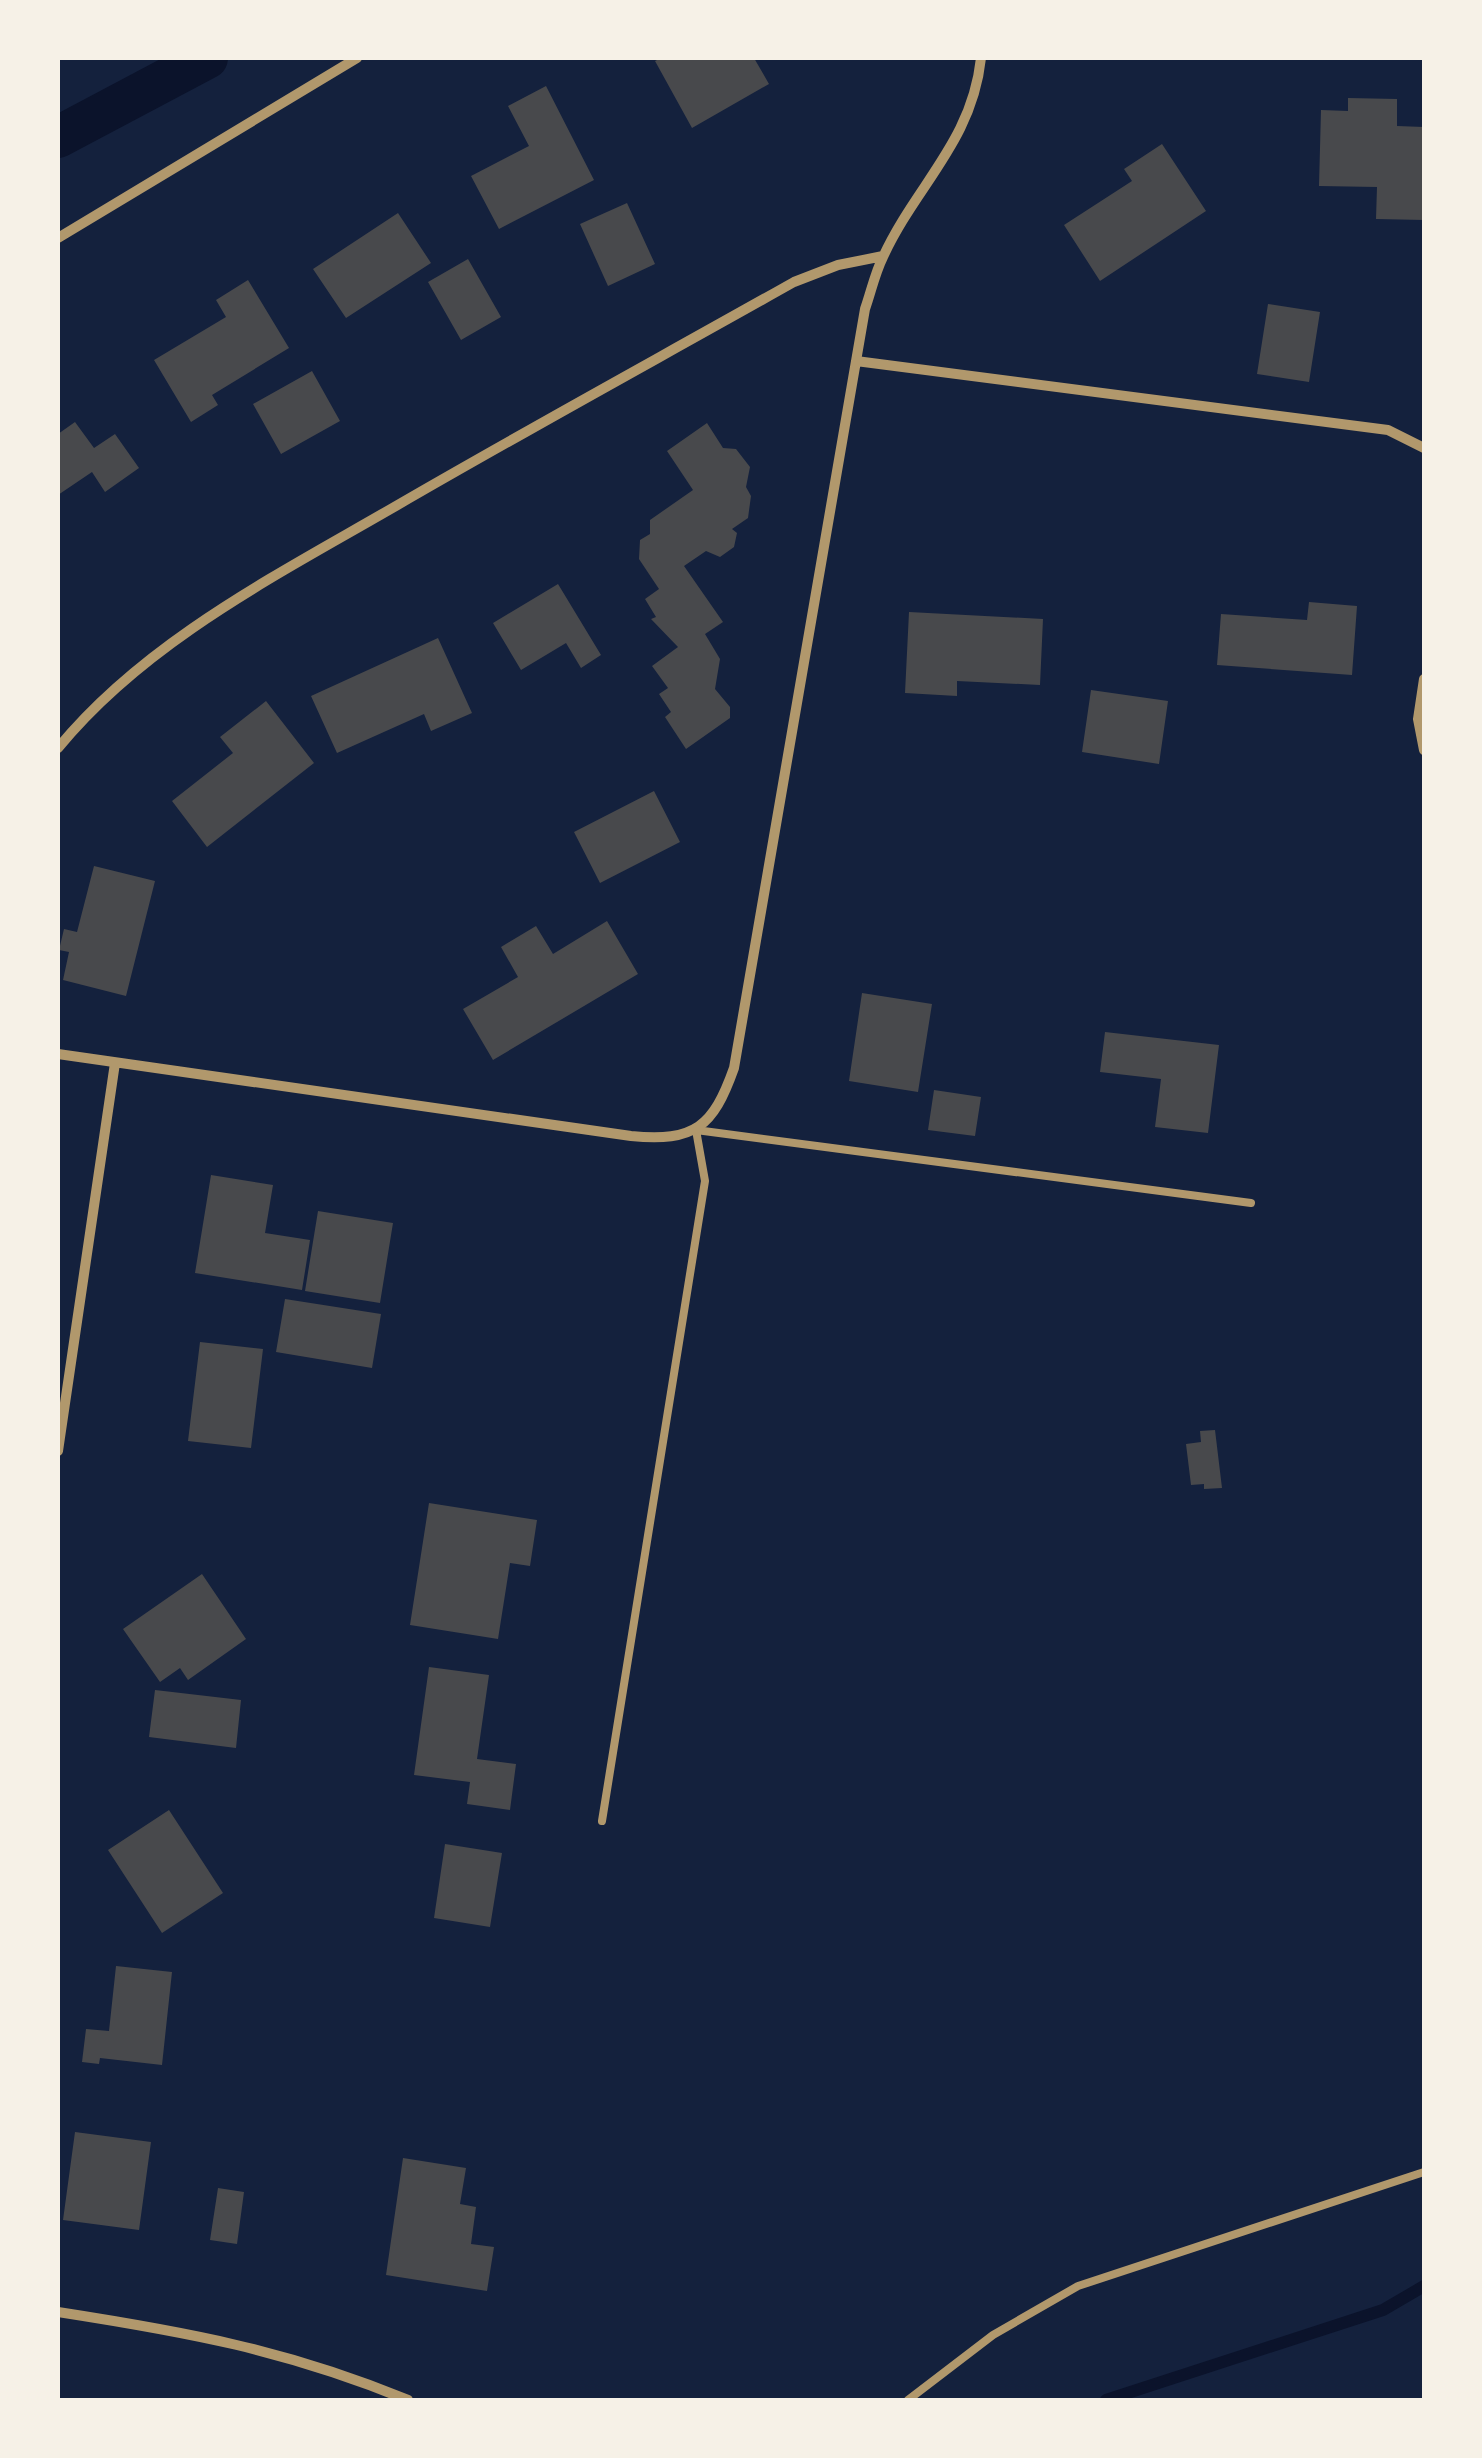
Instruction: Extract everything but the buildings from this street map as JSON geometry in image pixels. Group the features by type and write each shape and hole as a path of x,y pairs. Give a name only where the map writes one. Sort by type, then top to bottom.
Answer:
{"street":[{"path":"58,238 357,58"},
{"path":"58,1054 631,1136 660,1138 696,1130 712,1116 734,1068 865,308 883,256 952,148 977,95 980,58"},
{"path":"58,748 86,712 166,647 276,575 794,282 838,265 883,256"},
{"path":"856,360 1388,430 1424,448"},
{"path":"1424,680 1418,718 1424,750"},
{"path":"58,1451 115,1063"},
{"path":"58,2312 208,2335 274,2351 408,2400"}],"lane":[{"path":"602,1821 705,1180 696,1130 1252,1203"},
{"path":"908,2400 993,2335 1078,2286 1424,2172"}],"waterway":[{"path":"58,137 207,58"},
{"path":"1106,2400 1383,2310 1424,2286"}]}
